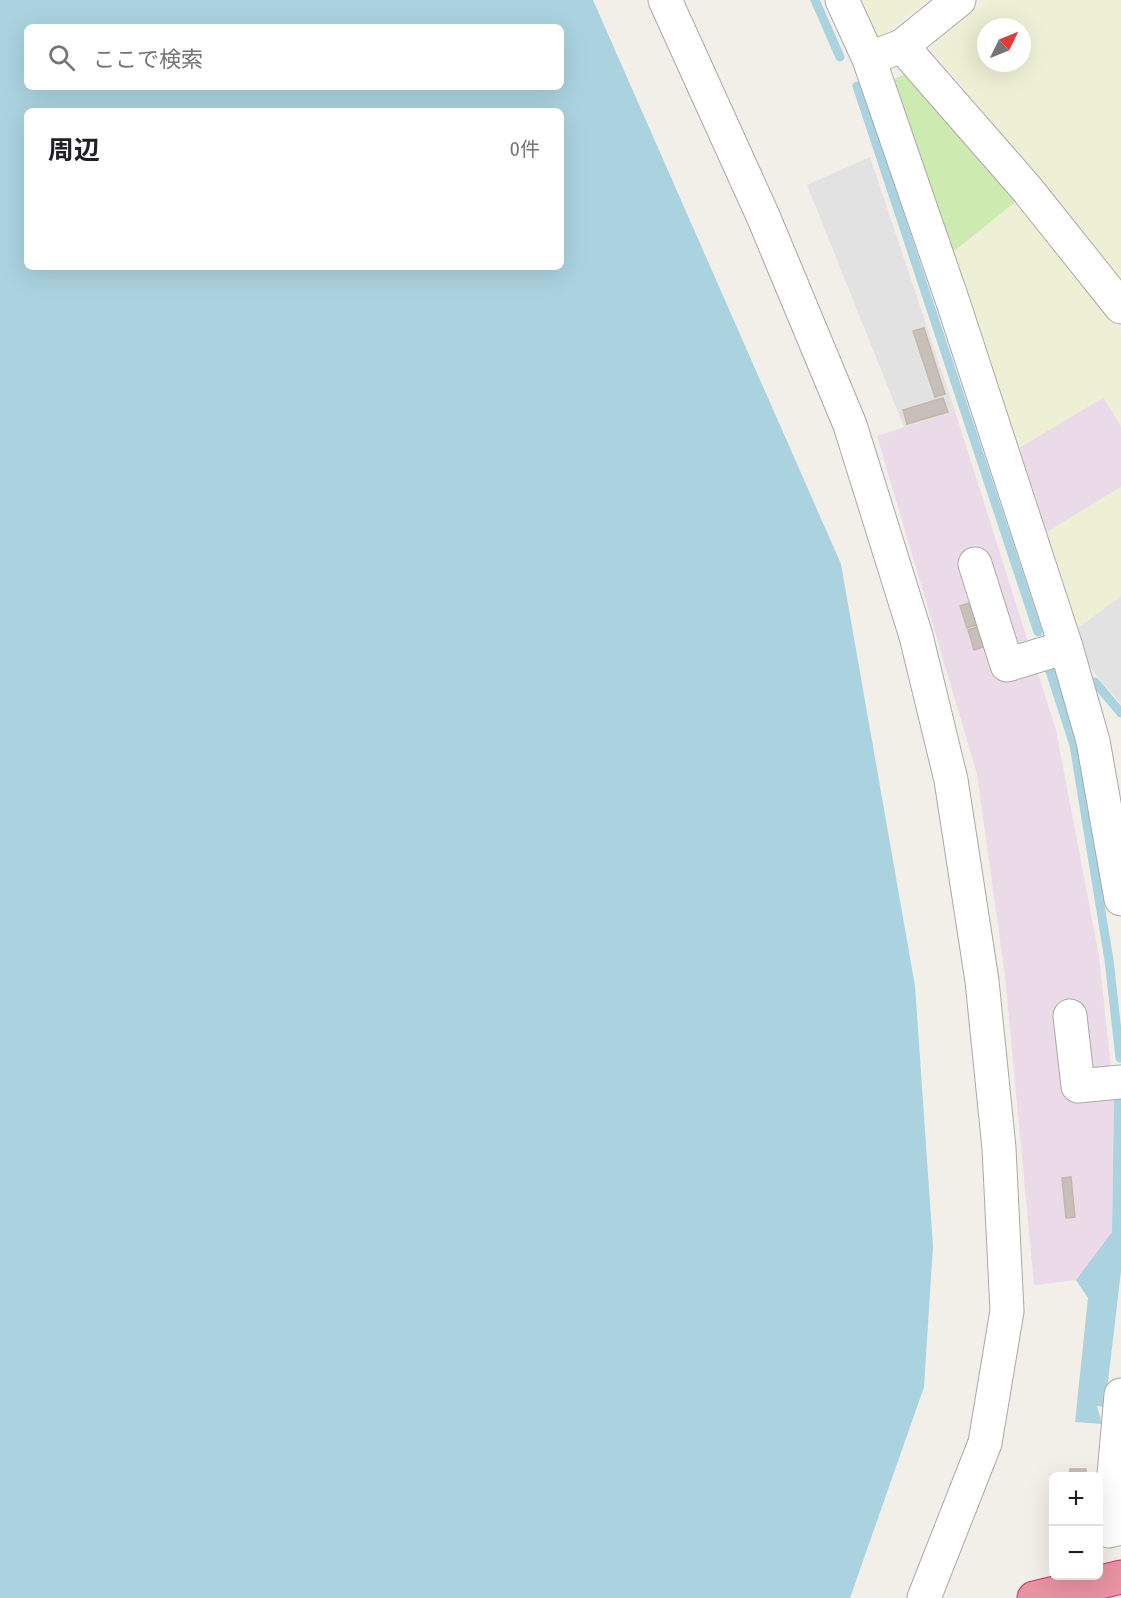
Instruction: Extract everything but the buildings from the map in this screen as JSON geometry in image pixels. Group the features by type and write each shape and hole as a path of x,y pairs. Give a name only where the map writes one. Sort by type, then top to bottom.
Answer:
{"highway":[{"path":"1034,1598 1121,1577"}],"street":[{"path":"665,0 763,216 850,424 916,636 951,780 982,981 999,1148 1006,1311 985,1443 924,1598"},
{"path":"842,0 869,59 953,302 1066,646 1093,741 1121,899"},
{"path":"869,59 902,46 959,0"},
{"path":"902,46 1026,188 1121,307"},
{"path":"975,564 1007,665 1066,646"},
{"path":"1070,1016 1078,1086 1121,1082"},
{"path":"1121,1395 1109,1531 1121,1528"}],"shaded area":[{"path":"870,157 955,411 904,427 807,185"},
{"path":"1104,397 1121,426 1121,487 1044,534 1017,449"},
{"path":"955,411 1056,730 1099,956 1114,1096 1112,1232 1076,1280 1034,1285 1005,976 977,774 877,436"},
{"path":"1121,596 1121,704 1081,657 1074,631"}],"green space":[{"path":"857,0 927,0 878,39 870,30"},
{"path":"987,0 1121,0 1121,282 930,47"},
{"path":"908,73 1015,202 953,252 894,79"},
{"path":"1015,202 1121,332 1121,426 1103,397 1017,449 953,252"},
{"path":"1121,487 1121,596 1074,631 1044,534"}],"water":[{"path":"0,0 593,0 841,564 915,986 933,1246 924,1387 850,1598 0,1598"},
{"path":"1121,1095 1121,1271 1105,1407 1097,1406 1102,1424 1075,1422 1088,1298 1076,1280 1112,1232 1114,1096"}],"waterway":[{"path":"815,0 840,57"},
{"path":"857,86 1038,632"},
{"path":"1048,665 1074,745 1109,960 1120,1058"},
{"path":"1095,682 1121,713"}]}
